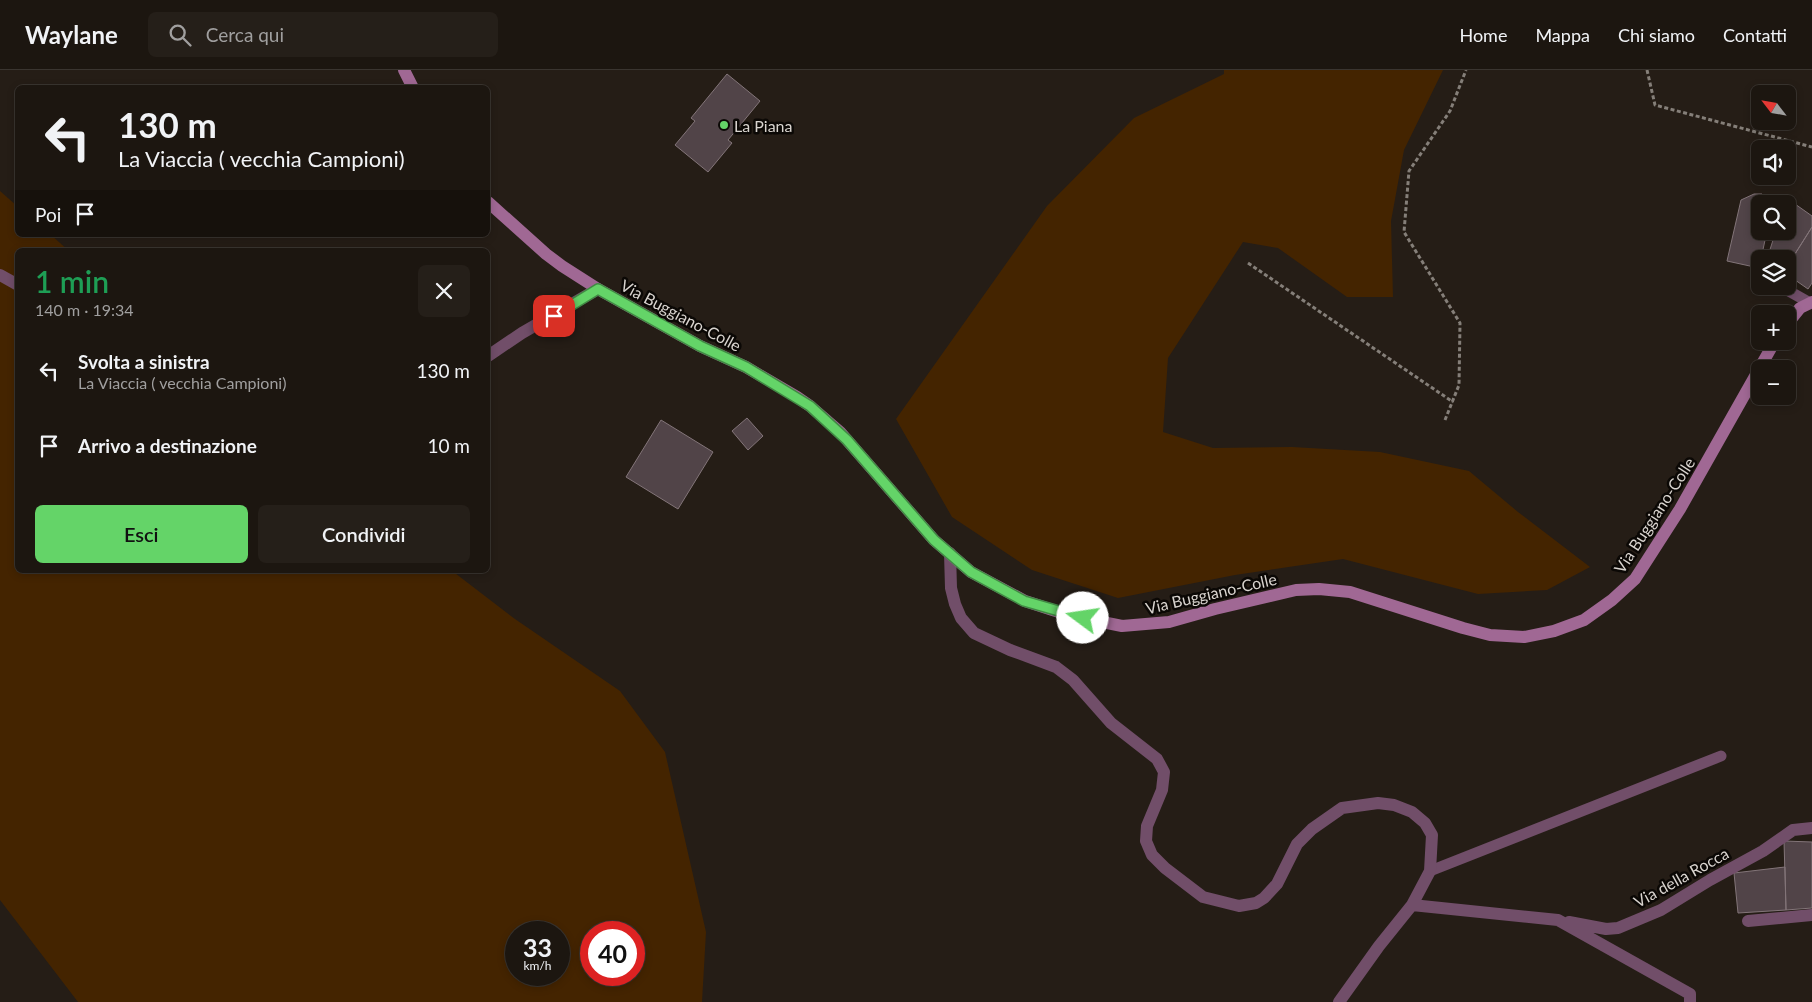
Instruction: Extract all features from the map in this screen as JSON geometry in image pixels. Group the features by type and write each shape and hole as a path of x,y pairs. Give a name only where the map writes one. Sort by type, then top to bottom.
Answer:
{"street":[{"path":"404,70 412,85"},
{"name":"Via Buggiano-Colle","path":"490,204 546,254 598,289 700,346 746,367 810,406 840,432 934,540 971,572 1024,601 1068,615 1122,626 1169,622 1214,609 1296,590 1319,589 1350,592 1490,634 1524,637 1584,620 1612,600 1635,580 1680,509 1770,350"},
{"path":"0,275 15,283"},
{"path":"490,355 522,333 598,289"},
{"path":"1796,313 1800,308 1811,303"},
{"path":"950,553 951,588 961,618 974,633 1010,650 1056,667 1072,680 1111,723 1157,759 1164,772 1162,790 1147,826 1146,841 1152,856 1203,897 1239,906 1256,903 1264,898 1277,884 1297,844 1312,829 1342,808 1378,803 1394,805 1412,812 1425,823 1432,835 1430,871 1412,905 1379,946 1339,1002"},
{"name":"Via della Rocca","path":"1412,905 1618,928 1661,910 1763,851 1793,830 1812,828"},
{"path":"1748,921 1812,915"},
{"name":"Via della Rocca","path":"1558,920 1690,994 1690,1002"}],"lane":[{"path":"1796,295 1811,303"},
{"path":"1430,871 1721,756"}],"path":[{"path":"1445,420 1459,385 1460,323 1404,232 1409,171 1450,111 1466,70"},
{"path":"1647,70 1655,105 1812,147"},
{"path":"1248,263 1452,402"}],"shaded area":[{"path":"1224,70 1443,70 1404,150 1391,221 1393,297 1347,297 1278,248 1243,242 1168,358 1163,432 1213,448 1292,447 1380,452 1469,471 1518,512 1590,567 1547,590 1478,594 1343,559 1235,575 1118,598 1032,570 952,517 896,419 1047,206 1134,118 1224,74"},
{"path":"0,191 15,204 15,237 53,237 66,248 15,248 15,573 455,573 515,619 620,691 665,752 706,932 702,1002 78,1002 0,900"}],"building":[{"path":"727,74 760,101 728,140 732,143 708,172 675,145 695,121 691,118"},
{"path":"1751,195 1751,240 1765,240 1763,250 1751,250 1751,266 1727,261 1741,200"},
{"path":"1796,205 1812,216 1812,227 1796,252 1796,250 1770,250 1773,240 1796,240"},
{"path":"1812,227 1812,283 1808,289 1796,281 1796,252"},
{"path":"747,418 763,436 748,450 732,431"},
{"path":"661,420 713,452 678,509 626,477"},
{"path":"1784,841 1812,842 1812,908 1786,910"},
{"path":"1785,867 1786,910 1738,913 1734,873"}],"place":[{"name":"La Piana","path":"724,125"}],"route":[{"path":"554,316 598,289 700,346 746,367 797,397 840,432 934,540 971,572 1024,601 1083,618"}]}
